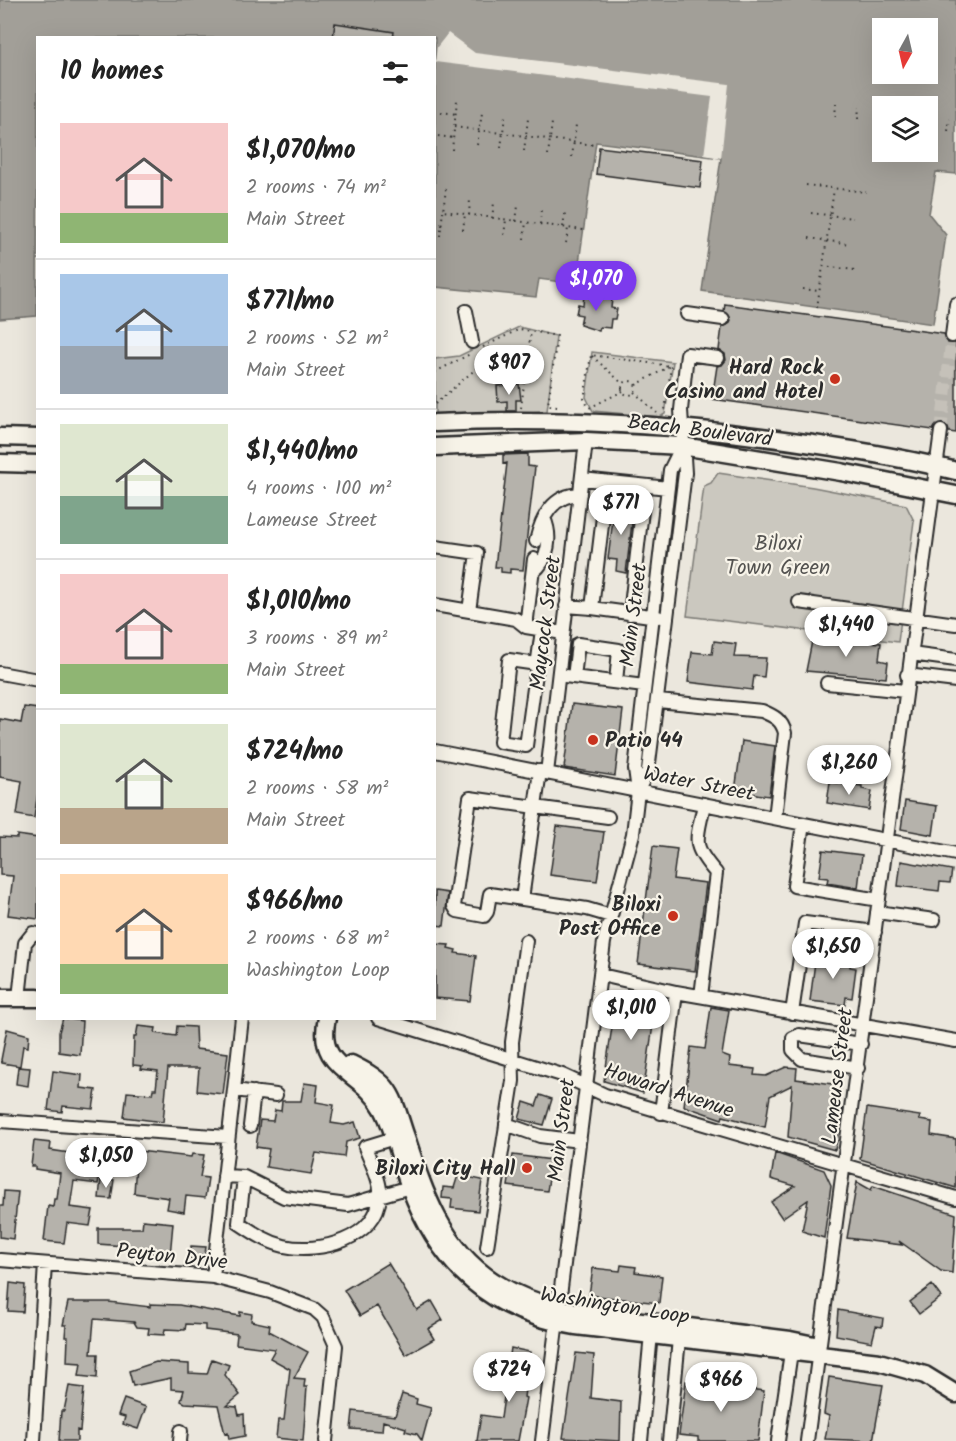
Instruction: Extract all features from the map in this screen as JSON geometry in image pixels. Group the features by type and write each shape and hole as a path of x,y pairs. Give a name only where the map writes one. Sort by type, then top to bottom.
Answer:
{"main road":[{"name":"Beach Boulevard","path":"436,423 536,420 684,428 779,439 956,471"},
{"path":"0,437 36,438"},
{"name":"Beach Boulevard","path":"436,447 586,441 682,447 956,495"},
{"path":"0,463 36,464"},
{"path":"0,998 36,998"},
{"path":"327,1020 324,1044 331,1058 372,1092 399,1136"},
{"path":"332,1020 331,1042 336,1053 344,1061 372,1075 386,1088 415,1185"},
{"name":"Washington Loop","path":"415,1185 453,1245 477,1269 511,1292 558,1316 651,1334 790,1340 819,1350 904,1368 925,1376 956,1394"},
{"name":"Washington Loop","path":"415,1185 435,1240 466,1276 513,1309 791,1352 819,1350 902,1359 956,1382"}],"street":[{"path":"952,336 956,304"},
{"path":"466,311 475,348"},
{"path":"687,314 723,319"},
{"name":"Main Street","path":"638,791 648,771 685,473 682,447 684,428 681,410 687,354 718,358"},
{"name":"Lameuse Street","path":"807,1441 846,1166 907,675 935,490 941,431"},
{"name":"Maycock Street","path":"522,899 558,675 586,441"},
{"name":"Main Street","path":"542,1441 585,1086 601,975 611,915 629,854 638,791 635,769 670,470 682,447"},
{"path":"582,479 618,492 632,494 643,502 630,614"},
{"path":"610,489 668,488"},
{"path":"592,608 605,500 610,489"},
{"path":"536,541 544,518 560,498 580,494"},
{"path":"526,627 533,566 541,566 546,557 549,536 544,518"},
{"path":"436,547 477,553 469,611"},
{"path":"799,602 956,624"},
{"path":"436,605 516,619 526,627 563,633"},
{"path":"566,606 668,619"},
{"path":"500,742 526,746 542,630"},
{"path":"574,677 578,644 619,650 616,682"},
{"path":"910,654 956,660"},
{"path":"496,763 509,660 537,664"},
{"path":"0,673 36,680"},
{"path":"558,675 644,686"},
{"path":"907,675 956,681"},
{"path":"827,683 905,691"},
{"path":"658,701 762,711 776,717 783,725 785,733 775,818"},
{"name":"Water Street","path":"436,751 956,854"},
{"path":"608,817 470,798 454,906 457,912 484,916 487,912 490,894 611,915"},
{"path":"701,996 716,873 703,858 696,844 704,804"},
{"path":"803,824 794,886 934,920"},
{"path":"792,1013 805,923 875,932"},
{"path":"19,998 25,943 33,933 36,934"},
{"path":"487,1247 506,1124 513,1060 512,1042 526,941"},
{"path":"601,975 676,992 956,1041"},
{"path":"661,1113 676,992"},
{"path":"213,1276 243,1020"},
{"name":"Howard Avenue","path":"384,1020 562,1075 605,1095 661,1113 956,1198"},
{"path":"858,1068 802,1059 793,1050 794,1038 799,1035 861,1044"},
{"path":"234,1090 276,1095"},
{"path":"250,1126 254,1092"},
{"path":"0,1121 228,1137"},
{"path":"506,1124 540,1136 579,1142"},
{"path":"244,1177 239,1223 265,1240 285,1247 314,1250 360,1231 375,1215 381,1195 366,1147 399,1136"},
{"path":"224,1176 244,1177 284,1197 348,1205 415,1185"},
{"name":"Peyton Drive","path":"0,1260 213,1276 304,1303 323,1317 336,1346 326,1441"},
{"path":"34,1441 45,1264"},
{"path":"641,1441 651,1334"},
{"path":"669,1441 683,1335"},
{"path":"778,1441 791,1352"}],"path":[{"path":"452,150 457,100"},
{"path":"835,117 836,104"},
{"path":"858,119 859,108"},
{"path":"441,112 456,114"},
{"path":"477,145 482,113"},
{"path":"501,148 505,116"},
{"path":"524,151 528,119"},
{"path":"948,131 950,119"},
{"path":"548,155 552,123"},
{"path":"572,157 576,125"},
{"path":"454,127 595,145"},
{"path":"438,136 453,138"},
{"path":"806,185 866,192"},
{"path":"440,236 446,189"},
{"path":"817,308 834,189"},
{"path":"463,230 470,200"},
{"path":"492,218 494,203"},
{"path":"516,221 518,206"},
{"path":"540,224 541,209"},
{"path":"443,212 583,230"},
{"path":"563,227 565,213"},
{"path":"811,213 853,218"},
{"path":"504,235 506,220"},
{"path":"524,239 526,222"},
{"path":"436,224 442,225"},
{"path":"566,243 568,228"},
{"path":"808,238 850,244"},
{"path":"823,266 855,270"},
{"path":"803,289 819,291"},
{"path":"436,371 475,348 491,344 520,328 557,336 548,405 561,406 560,410"},
{"path":"521,411 531,331"},
{"path":"436,403 478,367 491,344"},
{"path":"591,355 671,366"},
{"path":"591,355 623,384 623,391"},
{"path":"591,355 584,399 589,408 623,391"},
{"path":"623,391 628,395 634,392 636,385 671,366"},
{"path":"665,411 671,366"},
{"path":"623,384 630,381 636,385"},
{"path":"634,392 661,417"}],"green space":[{"path":"519,327 556,336 547,411 436,417 436,359 459,356"},
{"path":"592,352 673,362 665,414 660,417 593,411 586,397"},
{"name":"Biloxi Town Green","path":"718,473 813,487 906,505 914,521 898,642 687,616 704,486 711,483"}],"shaded area":[{"path":"0,0 956,0 956,174 936,172 929,214 946,235 933,324 702,291 721,158 596,142 576,284 539,279 536,297 436,287 436,36 36,36 36,316 0,319"}],"pier":[{"path":"448,33 475,53 729,84 721,158 704,155 712,97 436,62 437,47"}],"building":[{"path":"335,23 394,32 393,36 333,36"},
{"path":"599,147 703,160 700,188 596,174"},
{"path":"593,294 612,299 611,308 617,309 615,319 611,319 610,328 600,327 599,331 580,325 582,315 576,314 578,304 583,305 584,295 593,297"},
{"name":"Hard Rock Casino and Hotel","path":"725,304 944,334 948,343 956,343 956,433 949,432 948,427 943,423 937,424 933,430 712,399 717,366 722,365 726,360 725,354 719,350 722,327 729,324 731,320 724,311"},
{"path":"519,384 521,400 516,400 516,411 507,411 507,401 498,402 497,386"},
{"path":"528,454 528,466 535,467 523,570 510,569 510,573 501,572 501,567 495,567 507,463 503,464 503,455"},
{"path":"615,504 634,506 626,573 616,571 617,560 608,559"},
{"path":"813,636 881,643 879,660 888,662 886,678 806,671"},
{"path":"714,641 736,644 734,657 766,658 764,677 754,676 752,690 688,682 692,652 712,654"},
{"name":"Patio 44","path":"572,704 623,710 615,776 564,768"},
{"path":"24,707 36,709 34,818 17,815 22,781 0,777 0,719 21,723"},
{"path":"742,741 775,746 769,796 735,791"},
{"path":"830,782 862,786 862,789 872,791 869,810 827,803"},
{"path":"905,801 937,806 933,835 901,829"},
{"path":"557,826 604,832 597,881 550,875"},
{"path":"17,835 36,838 36,919 8,915 13,876 0,875 0,837 17,838"},
{"name":"Biloxi Post Office","path":"653,846 677,849 673,879 706,883 695,971 638,964"},
{"path":"823,850 862,855 858,888 827,883 828,878 819,877"},
{"path":"901,861 952,870 950,883 940,882 939,891 898,886"},
{"path":"436,891 448,893 444,926 436,925"},
{"path":"436,944 449,945 448,948 456,950 455,953 476,956 470,1001 436,998"},
{"path":"816,954 851,958 850,967 856,968 852,998 846,997 845,1005 810,1001"},
{"path":"617,993 657,998 643,1093 604,1081"},
{"path":"711,1007 729,1010 722,1055 730,1058 729,1066 755,1069 754,1075 766,1076 786,1067 797,1068 796,1079 840,1085 837,1108 843,1110 835,1150 788,1137 792,1085 770,1096 765,1127 723,1116 722,1119 684,1106 691,1047 705,1049"},
{"path":"62,1020 82,1021 80,1055 59,1052 59,1032"},
{"path":"138,1026 156,1028 155,1033 176,1036 177,1026 195,1027 196,1049 228,1053 223,1094 197,1091 199,1068 168,1068 163,1122 124,1117 127,1092 152,1094 153,1089 156,1089 158,1071 141,1069 142,1066 133,1065 134,1037 136,1037"},
{"path":"7,1029 29,1035 28,1047 23,1046 20,1066 2,1063"},
{"path":"18,1067 30,1068 28,1086 16,1084"},
{"path":"53,1071 82,1075 81,1088 96,1090 93,1109 63,1106 62,1112 48,1110"},
{"path":"304,1083 318,1085 316,1102 334,1105 331,1123 344,1125 355,1122 360,1138 346,1142 344,1157 316,1153 311,1174 266,1167 269,1149 256,1147 260,1120 273,1121 275,1110 281,1111 282,1101 301,1101"},
{"path":"540,1095 552,1099 544,1125 519,1119 524,1102 536,1106"},
{"path":"867,1108 920,1116 919,1120 932,1122 931,1135 956,1139 956,1188 860,1159"},
{"path":"34,1141 51,1143 50,1150 83,1155 86,1145 114,1149 115,1141 131,1143 130,1150 191,1157 192,1154 204,1155 200,1177 208,1178 205,1198 186,1196 184,1212 167,1209 169,1198 134,1193 136,1163 102,1159 98,1184 74,1181 70,1207 93,1210 90,1226 67,1223 64,1243 44,1241 48,1206 53,1207 54,1199 57,1199 60,1173 35,1169 35,1166 31,1166"},
{"path":"775,1153 824,1170 831,1185 824,1238 802,1231 808,1200 782,1218 771,1202 795,1186 771,1179"},
{"path":"513,1155 552,1160 547,1191 508,1186"},
{"path":"458,1175 482,1180 478,1211 451,1208 452,1199 442,1198 443,1187 454,1188"},
{"path":"101,1178 114,1180 111,1199 99,1198"},
{"path":"857,1182 871,1190 873,1186 956,1214 952,1273 941,1271 899,1241 902,1245 847,1238"},
{"path":"4,1191 18,1192 13,1239 0,1237 0,1206 3,1206"},
{"path":"143,1220 173,1223 170,1256 124,1250 124,1246 98,1244 98,1228 142,1228"},
{"path":"191,1246 206,1247 204,1260 190,1259"},
{"path":"388,1263 417,1310 432,1301 443,1320 428,1329 434,1339 406,1355 377,1306 360,1316 344,1290"},
{"path":"621,1265 636,1267 635,1272 662,1276 659,1303 589,1295 593,1268 620,1271"},
{"path":"10,1283 25,1285 23,1312 8,1311"},
{"path":"932,1285 941,1297 919,1314 910,1302"},
{"path":"68,1302 109,1302 150,1307 150,1304 179,1305 240,1316 240,1312 252,1314 251,1321 270,1325 269,1331 308,1352 294,1378 305,1379 304,1387 307,1387 303,1441 276,1438 278,1420 284,1420 290,1369 270,1358 275,1349 236,1344 237,1334 205,1330 205,1325 186,1324 185,1330 165,1329 164,1335 148,1334 149,1328 137,1327 134,1322 94,1319 91,1354 98,1354 97,1378 79,1376 81,1363 67,1362 68,1337 65,1337 66,1325 63,1325"},
{"path":"838,1310 883,1318 882,1327 876,1326 872,1342 836,1335"},
{"path":"511,1348 530,1352 524,1397 526,1398 518,1441 477,1441 481,1415 501,1418"},
{"path":"576,1353 594,1355 591,1398 621,1402 620,1441 563,1438"},
{"path":"212,1359 229,1365 225,1375 240,1395 227,1406 237,1407 239,1415 244,1414 245,1436 229,1439 228,1433 225,1434 218,1405 181,1401 184,1390 171,1389 171,1378 133,1386 129,1371 156,1362 189,1364 189,1373 207,1374"},
{"path":"829,1377 883,1385 873,1441 825,1439 829,1416 824,1414"},
{"path":"686,1381 764,1391 758,1441 698,1441 698,1437 679,1435"},
{"path":"69,1386 84,1388 80,1431 77,1430 77,1441 59,1441 61,1411 64,1411"},
{"path":"402,1394 417,1399 416,1404 431,1408 422,1441 417,1434 405,1431 406,1428 383,1421 382,1431 351,1429 353,1411 395,1416"},
{"path":"124,1399 146,1407 138,1429 123,1424 125,1417 118,1415"}],"tunnel":[{"path":"941,431 952,336"}],"place":[{"name":"Hard Rock Casino and Hotel","path":"835,379"},
{"name":"Patio 44","path":"593,740"},
{"name":"Biloxi Post Office","path":"673,916"},
{"name":"Biloxi City Hall","path":"527,1168"}]}
